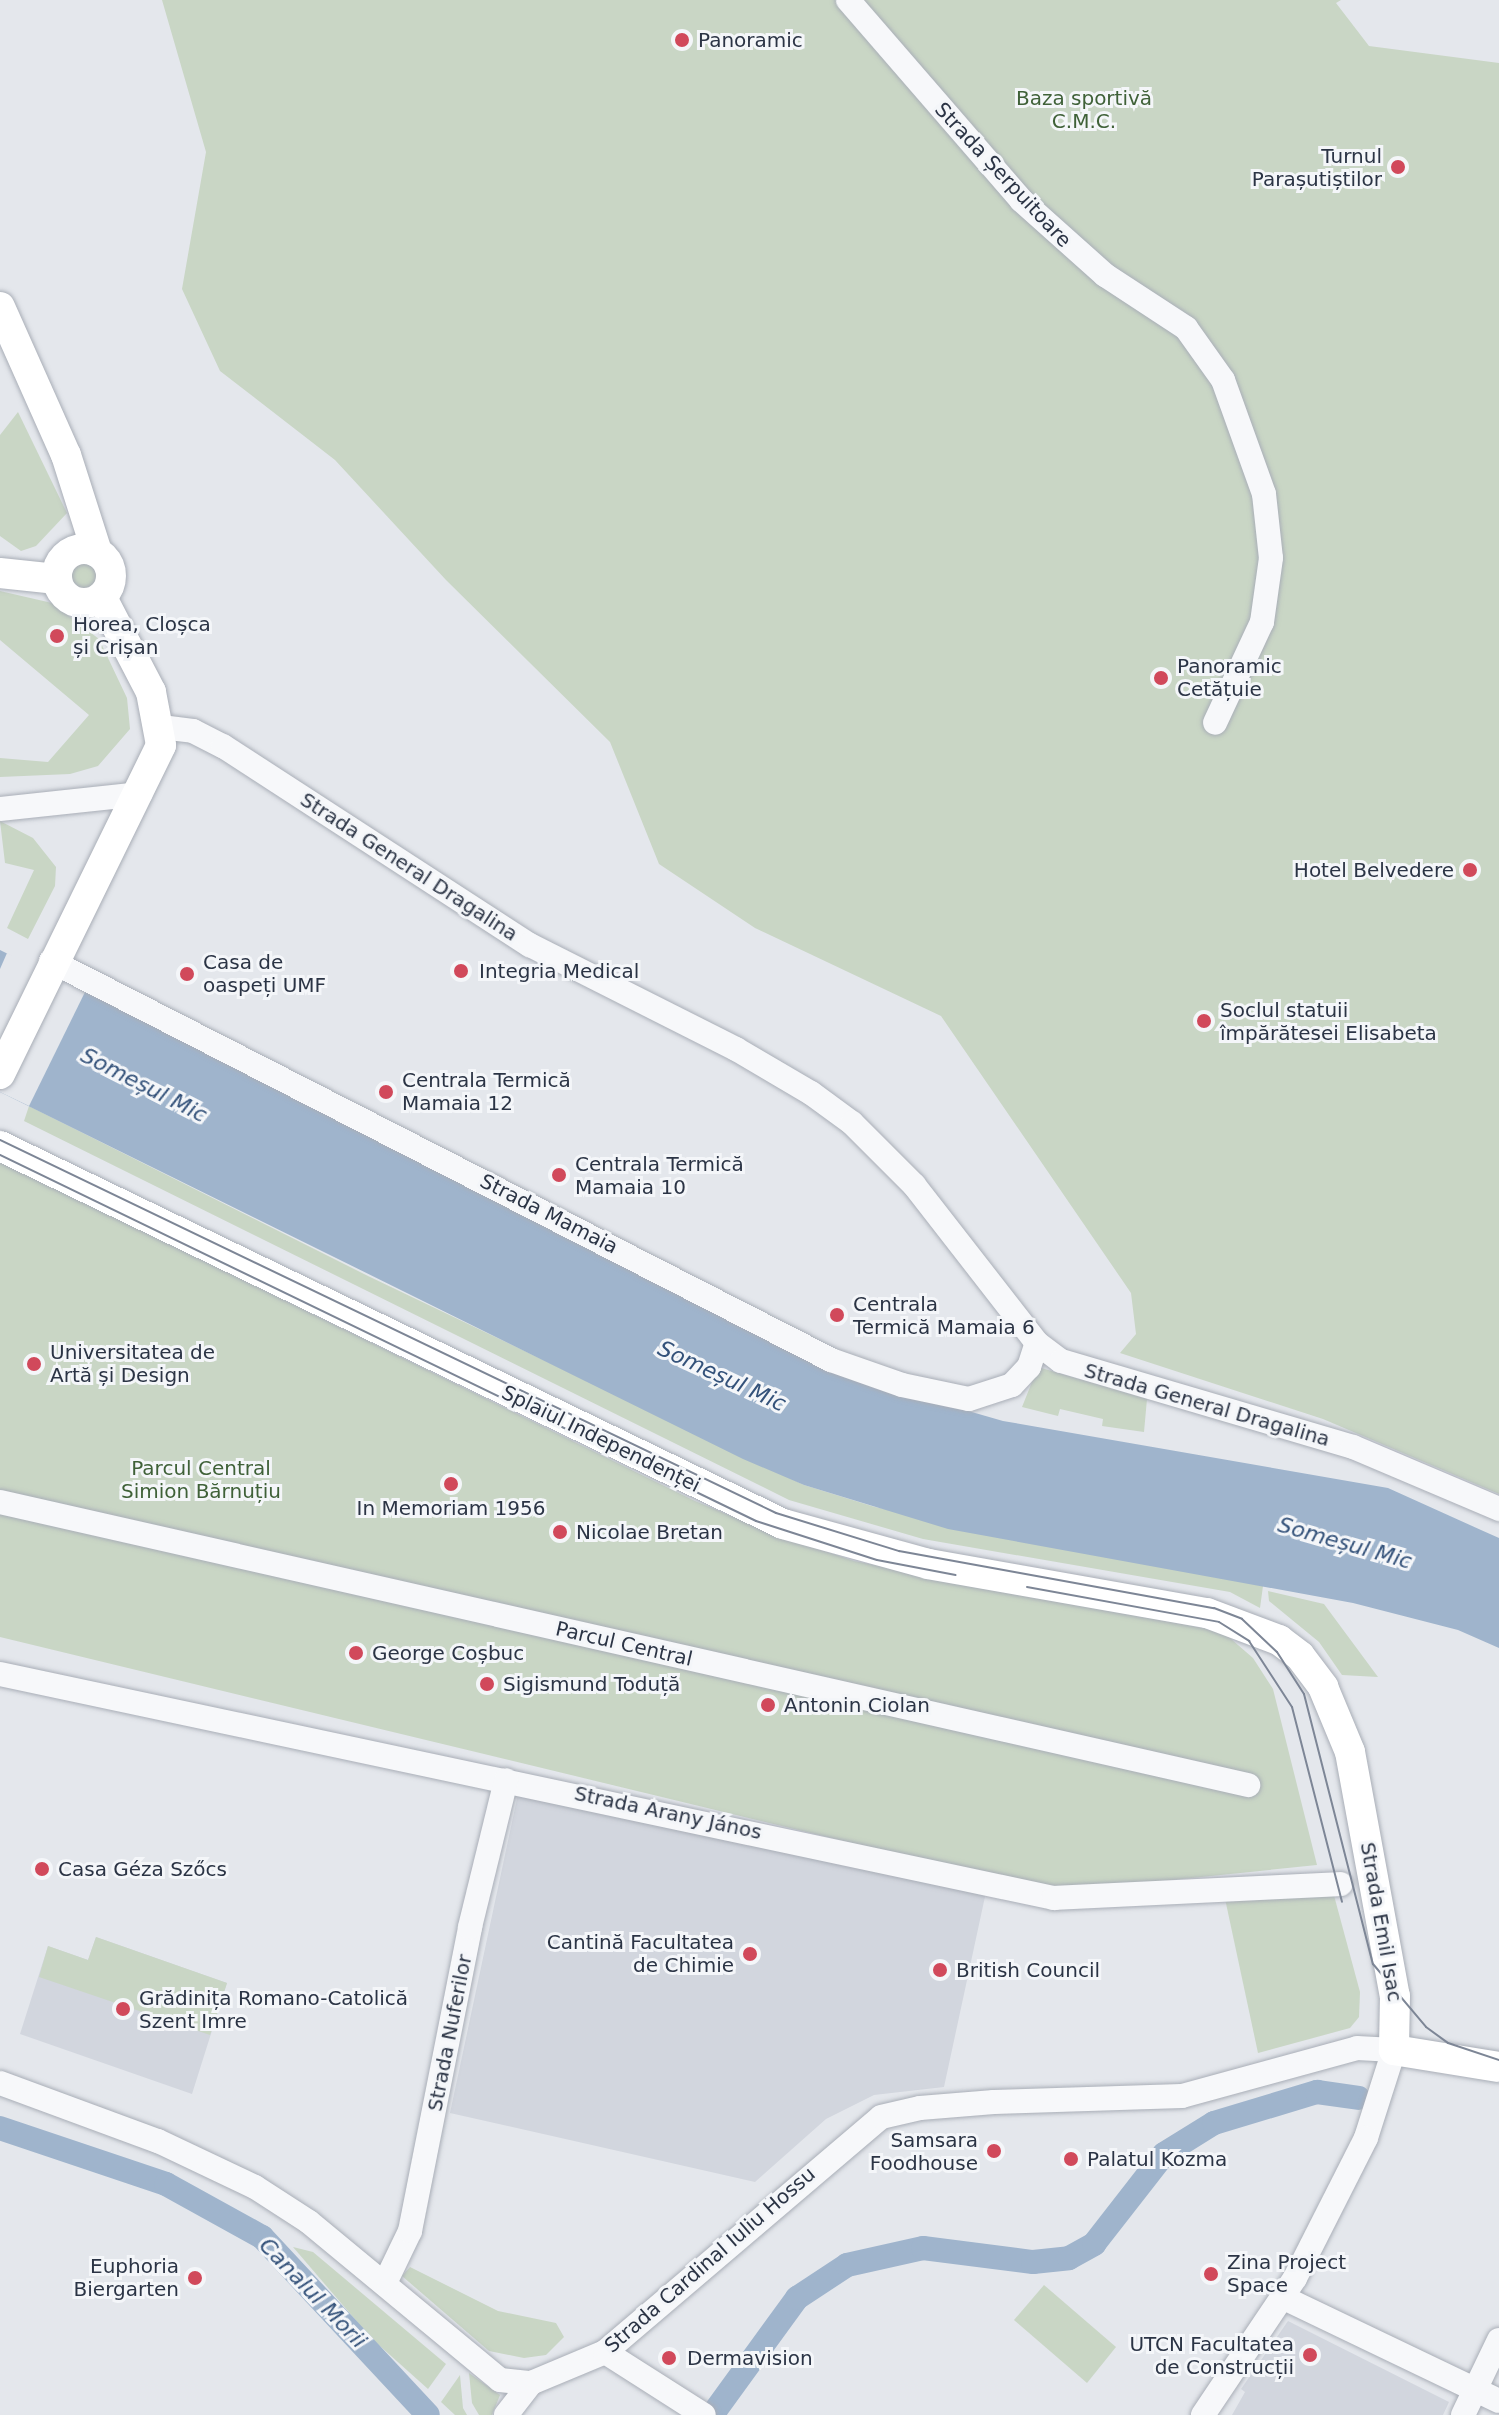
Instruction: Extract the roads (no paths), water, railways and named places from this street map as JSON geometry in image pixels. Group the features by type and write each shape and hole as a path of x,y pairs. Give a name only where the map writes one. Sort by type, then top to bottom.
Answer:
{"main road":[{"path":"0,307 66,455 97,552 108,563 112,578 102,598"},
{"path":"97,552 82,549 68,554 57,579 61,592 76,603 102,598"},
{"path":"0,573 57,579"},
{"path":"0,1074 48,969 140,794 161,745 161,727 142,671 102,598"},
{"name":"Splaiul Independenței","path":"0,1146 783,1524 928,1564 1239,1622"},
{"name":"Strada Emil Isac","path":"1239,1622 1279,1640 1300,1656 1342,1726 1395,1996 1394,2050"},
{"path":"1394,2050 1499,2067"}],"street":[{"name":"Strada Șerpuitoare","path":"848,0 1021,200 1105,275 1186,328 1223,380 1264,494 1271,558 1262,622 1215,723"},
{"name":"Strada General Dragalina","path":"161,727 193,731 223,746 517,938 736,1049 811,1093 852,1123 914,1185 1037,1343 1074,1367 1353,1447 1499,1509"},
{"path":"0,809 140,794"},
{"name":"Strada Mamaia","path":"48,969 831,1360 902,1385 969,1399 1012,1385 1029,1367 1037,1343"},
{"name":"Parcul Central","path":"0,1502 1248,1785"},
{"name":"Strada Arany János","path":"0,1674 1054,1898 1341,1884"},
{"name":"Strada Nuferilor","path":"385,2283 413,2220 470,1927 506,1780"},
{"name":"Strada Cardinal Iuliu Hossu","path":"531,2383 605,2352 881,2117 964,2104 1182,2096 1357,2048 1394,2050"},
{"name":"Strada Emil Isac","path":"1203,2415 1284,2298 1366,2138 1394,2050"},
{"path":"0,2083 158,2141 240,2179 309,2222 500,2380 531,2383"},
{"path":"1284,2298 1499,2401"},
{"path":"1463,2415 1499,2340"},
{"path":"605,2352 700,2413"},
{"path":"506,2415 531,2383"}],"water":[{"name":"Someșul Mic","path":"0,950 878,1385 1003,1421 1388,1488 1499,1538 1499,1648 1458,1630 1353,1603 948,1529 804,1485 743,1459 0,1092"}],"waterway":[{"name":"Canalul Morii","path":"712,2415 797,2298 847,2265 923,2248 1033,2262 1069,2258 1094,2244 1164,2154 1214,2123 1317,2092 1359,2098"},
{"name":"Canalul Morii","path":"0,2128 166,2184 262,2237 428,2415"}],"tram line":[{"path":"0,1140 776,1513 899,1551 1214,1608 1242,1619 1277,1652 1304,1694 1373,1964 1426,2027 1448,2043 1499,2060"},
{"path":"0,1155 756,1521 877,1560 956,1575"},
{"path":"1027,1587 1219,1622 1249,1641 1292,1707 1342,1902"}],"place":[{"name":"Panoramic","path":"682,40"},
{"name":"Turnul Parașutiștilor","path":"1398,167"},
{"name":"Horea, Cloșca și Crișan","path":"57,636"},
{"name":"Panoramic Cetățuie","path":"1161,678"},
{"name":"Hotel Belvedere","path":"1470,870"},
{"name":"Integria Medical","path":"461,971"},
{"name":"Casa de oaspeți UMF","path":"187,974"},
{"name":"Soclul statuii împărătesei Elisabeta","path":"1204,1021"},
{"name":"Centrala Termică Mamaia 12","path":"386,1092"},
{"name":"Centrala Termică Mamaia 10","path":"559,1175"},
{"name":"Centrala Termică Mamaia 6","path":"837,1315"},
{"name":"Universitatea de Artă și Design","path":"34,1364"},
{"name":"In Memoriam 1956","path":"451,1484"},
{"name":"Nicolae Bretan","path":"560,1532"},
{"name":"George Coșbuc","path":"356,1653"},
{"name":"Sigismund Toduță","path":"487,1684"},
{"name":"Antonin Ciolan","path":"768,1705"},
{"name":"Casa Géza Szőcs","path":"42,1869"},
{"name":"Cantină Facultatea de Chimie","path":"750,1954"},
{"name":"British Council","path":"940,1970"},
{"name":"Grădinița Romano-Catolică Szent Imre","path":"123,2009"},
{"name":"Samsara Foodhouse","path":"994,2151"},
{"name":"Palatul Kozma","path":"1071,2159"},
{"name":"Zina Project Space","path":"1211,2274"},
{"name":"Euphoria Biergarten","path":"195,2278"},
{"name":"UTCN Facultatea de Construcții","path":"1310,2355"},
{"name":"Dermavision","path":"669,2358"}],"park label":[{"name":"Baza sportivă C.M.C.","path":"1084,110"},
{"name":"Parcul Central Simion Bărnuțiu","path":"201,1480"}]}
